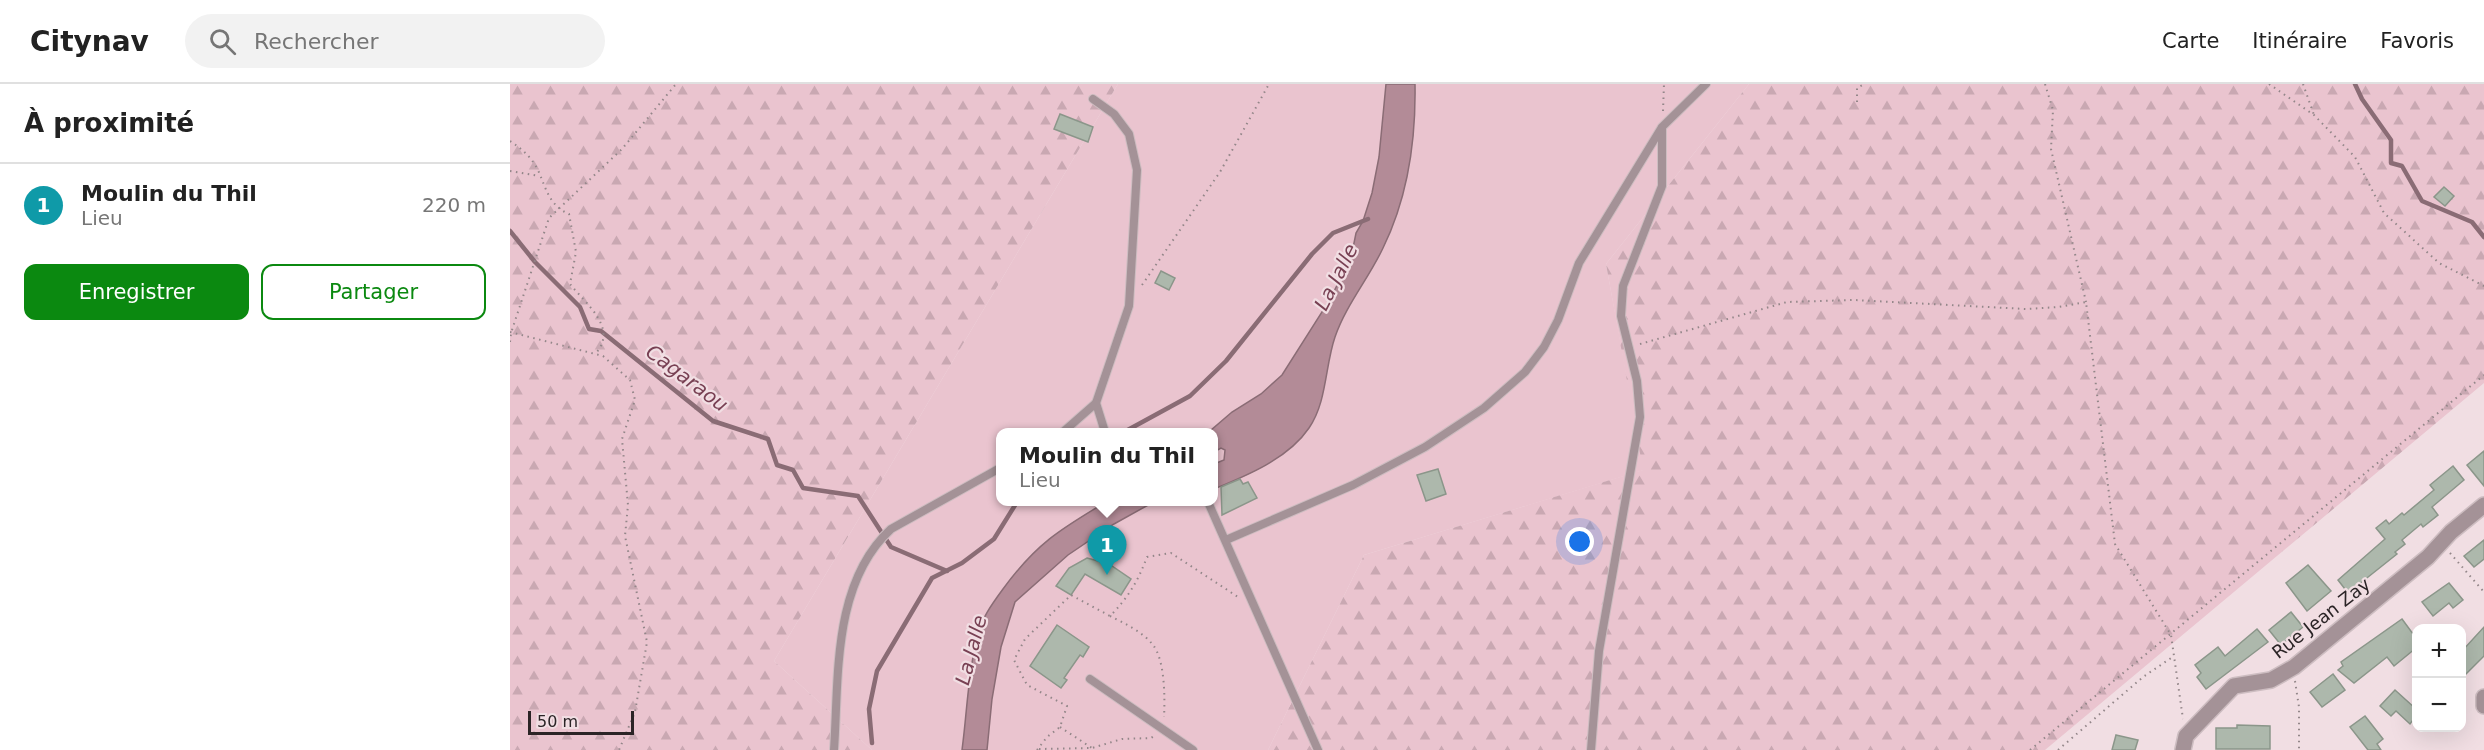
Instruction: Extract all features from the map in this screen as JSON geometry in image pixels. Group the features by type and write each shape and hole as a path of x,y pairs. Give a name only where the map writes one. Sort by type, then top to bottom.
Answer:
{"street":[{"name":"Rue Jean Zay","path":"2185,743 2234,686 2271,680 2294,667 2428,557 2451,532 2484,505"},
{"path":"2484,696 2484,706"}],"lane":[{"path":"1226,540 1353,485 1425,447 1484,408 1525,372 1544,346 1558,320 1579,263 1662,127 1706,84"},
{"path":"1068,428 1096,403 1129,306 1137,170 1129,134 1114,114 1093,99"},
{"path":"1591,750 1599,651 1640,417 1637,381 1621,316 1623,286 1662,186 1662,127"},
{"path":"1096,403 1104,428"},
{"path":"834,750 845,614 863,563 878,541 891,529 996,470"},
{"path":"1210,506 1318,750"},
{"path":"1090,680 1193,750"}],"path":[{"path":"510,342 549,218 622,149 675,84"},
{"path":"1129,306 1158,259 1220,172 1269,84"},
{"path":"1662,127 1664,84"},
{"path":"1857,102 1857,88 1864,84"},
{"path":"2045,84 2053,110 2051,149 2086,302 2115,544 2171,635 2185,743"},
{"path":"2269,84 2314,115 2355,157 2384,213 2439,263 2484,286"},
{"path":"2303,84 2314,115"},
{"path":"510,141 525,151 549,198 558,209 569,214 576,252 570,284 601,322 605,334 601,348 595,354"},
{"path":"510,171 539,176"},
{"path":"1629,347 1787,302 1854,300 2026,309 2059,307 2086,302"},
{"path":"511,333 603,356 630,380 634,400 622,439 628,505 626,536 646,642 635,712 619,750"},
{"path":"2030,750 2484,375"},
{"path":"2441,543 2484,592"},
{"path":"1037,750 1047,737 1060,727 1067,706 1027,685 1014,660 1024,639 1071,595 1110,616 1127,599 1147,557 1171,554 1257,611"},
{"path":"2058,750 2143,677 2174,656"},
{"path":"2294,667 2299,707 2299,750"},
{"path":"1060,727 1095,750"}],"green space":[{"path":"510,84 1118,84 774,661 872,750 510,750"},
{"path":"1118,84 1749,84 1606,264 1644,470 1364,555 1268,750 872,750 774,661"},
{"path":"1749,84 2484,84 2484,383 2045,750 1268,750 1364,555 1643,470 1606,264"}],"shaded area":[{"path":"1386,84 1415,84 1412,147 1399,209 1377,259 1345,314 1335,337 1315,418 1290,449 1253,472 1218,487 1218,462 1224,460 1225,450 1221,448 1218,450 1218,428 1213,428 1232,412 1261,394 1282,375 1329,301 1351,258 1356,233 1363,221 1372,193 1379,157"},
{"path":"1099,506 1146,506 1114,524 1068,555 1015,602 1001,647 992,699 987,750 962,750 974,651 981,624 987,612 1026,560 1049,539"}],"building":[{"path":"1060,114 1093,127 1088,142 1054,129"},
{"path":"2444,187 2454,196 2445,206 2434,197"},
{"path":"1161,271 1175,278 1169,290 1155,283"},
{"path":"2484,451 2484,486 2467,465"},
{"path":"2453,466 2464,480 2432,507 2438,515 2423,527 2421,524 2402,540 2405,544 2395,552 2397,554 2348,593 2338,580 2385,539 2376,528 2386,520 2389,524 2402,513 2404,515 2434,490 2430,485"},
{"path":"1438,469 1446,494 1426,501 1417,475"},
{"path":"1240,479 1243,484 1248,482 1257,498 1222,515 1221,487"},
{"path":"2484,540 2484,559 2474,567 2464,556"},
{"path":"1087,558 1109,564 1131,579 1121,595 1085,574 1071,595 1056,586 1069,568"},
{"path":"2308,565 2331,591 2307,611 2286,583"},
{"path":"2449,583 2463,600 2453,608 2449,603 2433,616 2422,602"},
{"path":"2291,612 2303,627 2281,645 2269,630"},
{"path":"2402,619 2412,633 2412,651 2394,666 2387,657 2354,683 2338,670 2343,666 2341,662"},
{"path":"1057,625 1089,647 1083,657 1080,655 1064,678 1067,680 1061,688 1030,666"},
{"path":"2484,627 2484,656 2466,674 2466,647"},
{"path":"2257,629 2268,642 2206,689 2197,677 2201,673 2195,665 2218,647 2225,656"},
{"path":"2333,674 2345,690 2322,707 2310,692"},
{"path":"2395,690 2412,705 2412,721 2410,724 2396,711 2391,716 2380,706"},
{"path":"2365,716 2383,739 2377,744 2381,750 2368,750 2350,727"},
{"path":"2237,725 2270,726 2270,749 2216,749 2216,728 2237,728"},
{"path":"2116,735 2138,740 2135,750 2112,750"}],"waterway":[{"path":"2355,84 2362,99 2391,140 2391,163 2402,166 2422,201 2472,222 2484,237"},
{"name":"La Jalle","path":"1131,428 1190,396 1226,361 1312,254 1333,233 1368,219"},
{"name":"Cagaraou","path":"510,231 535,262 580,307 589,329 601,331 713,421 768,439 777,465 793,470 803,488 858,496 891,547 947,571"},
{"path":"872,743 869,709 877,671 932,578 962,563 994,539 1015,506"}],"place":[{"name":"Moulin du Thil","path":"1107,575"}]}
